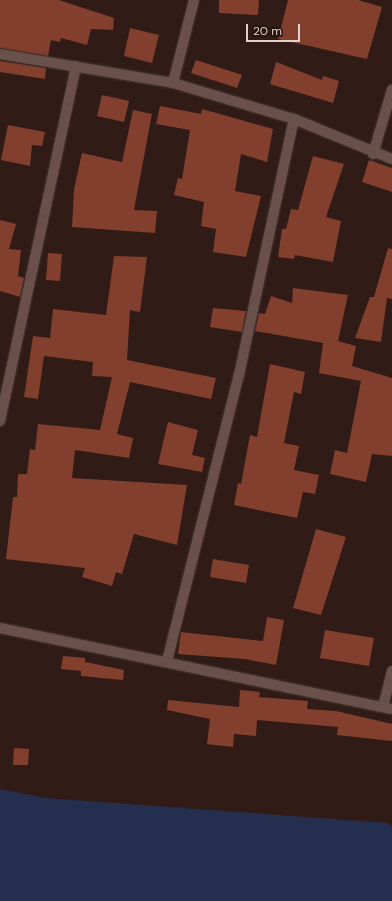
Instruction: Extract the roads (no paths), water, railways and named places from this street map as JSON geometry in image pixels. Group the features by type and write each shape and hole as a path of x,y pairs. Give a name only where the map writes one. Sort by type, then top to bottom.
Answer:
{"street":[{"path":"173,83 194,0"},
{"path":"0,54 173,83 294,119 373,154 392,159"},
{"path":"0,421 76,66"},
{"path":"373,154 392,90"},
{"path":"168,661 239,375 294,119"},
{"path":"0,628 168,661 388,708 392,671"}]}
